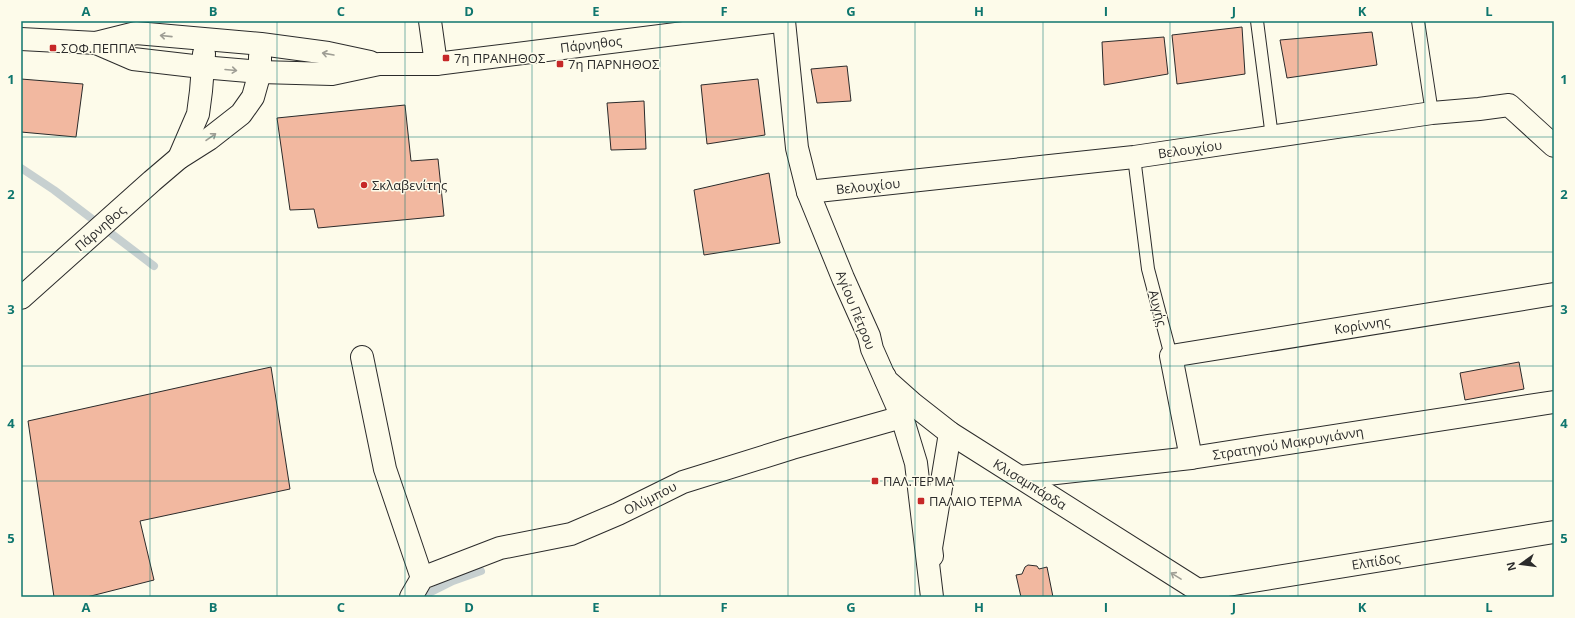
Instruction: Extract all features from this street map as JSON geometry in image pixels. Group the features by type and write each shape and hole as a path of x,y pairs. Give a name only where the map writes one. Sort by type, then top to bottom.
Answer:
{"street":[{"path":"430,21 436,64"},
{"name":"Πάρνηθος","path":"202,67 260,72 332,74 380,64 436,64 778,21"},
{"name":"Αγίου Πέτρου","path":"784,21 797,148 808,192 840,271 869,336 872,349 902,417 916,463 932,597"},
{"path":"21,39 96,43 136,33 205,40"},
{"name":"Πάρνηθος","path":"179,158 198,114 202,91 202,67 205,40 261,44 328,53 380,64"},
{"path":"96,43 133,59 202,67"},
{"name":"Πάρνηθος","path":"21,298 179,158 209,139 242,114 253,96 260,72 261,44"},
{"name":"Βελουχίου","path":"808,192 1134,157 1432,113 1509,105 1554,146"},
{"name":"Κορίννης","path":"1171,356 1554,294"},
{"name":"Κλισαμπάρδα","path":"872,349 886,380 913,404 950,433 1203,593"},
{"name":"Αυγής","path":"1171,356 1191,458"},
{"path":"362,357 385,469 422,578 411,597"},
{"name":"Στρατηγού Μακρυγιάννη","path":"1020,477 1191,458 1554,402"},
{"name":"Ολύμπου","path":"422,578 500,548 571,534 618,514 683,482 792,448 902,417"},
{"path":"932,597 931,548 950,433"},
{"name":"Ελπίδος","path":"1203,593 1554,532"}],"lane":[{"path":"1257,21 1272,137"},
{"path":"1418,21 1432,113"},
{"name":"Αυγής","path":"1134,157 1148,269 1171,356"}],"building":[{"path":"1242,27 1245,74 1177,84 1172,35"},
{"path":"1372,32 1377,65 1287,78 1280,40"},
{"path":"1164,37 1168,74 1104,85 1102,42"},
{"path":"847,66 851,101 817,103 811,69"},
{"path":"21,79 83,84 76,137 21,132"},
{"path":"758,79 765,135 707,144 701,85"},
{"path":"644,101 646,149 611,150 607,103"},
{"name":"Σκλαβενίτης","path":"405,105 411,161 438,159 444,216 318,228 314,209 290,210 277,118"},
{"path":"769,173 780,243 704,255 694,190"},
{"path":"1519,362 1524,389 1465,400 1460,373"},
{"path":"271,367 290,489 140,521 154,580 87,597 54,597 28,421"},
{"path":"1028,565 1037,566 1039,569 1047,567 1053,597 1021,597 1016,575 1022,574 1025,567"}],"waterway":[{"path":"21,168 54,190 154,266"},
{"path":"421,597 453,581 481,571"}],"place":[{"name":"ΣΟΦ.ΠΕΠΠΑ","path":"53,48"},
{"name":"7η ΠΡΑΝΗΘΟΣ","path":"446,58"},
{"name":"7η ΠΑΡΝΗΘΟΣ","path":"560,64"},
{"name":"Σκλαβενίτης","path":"364,185"},
{"name":"ΠΑΛ.ΤΕΡΜΑ","path":"875,481"},
{"name":"ΠΑΛΑΙΟ ΤΕΡΜΑ","path":"921,501"}]}
